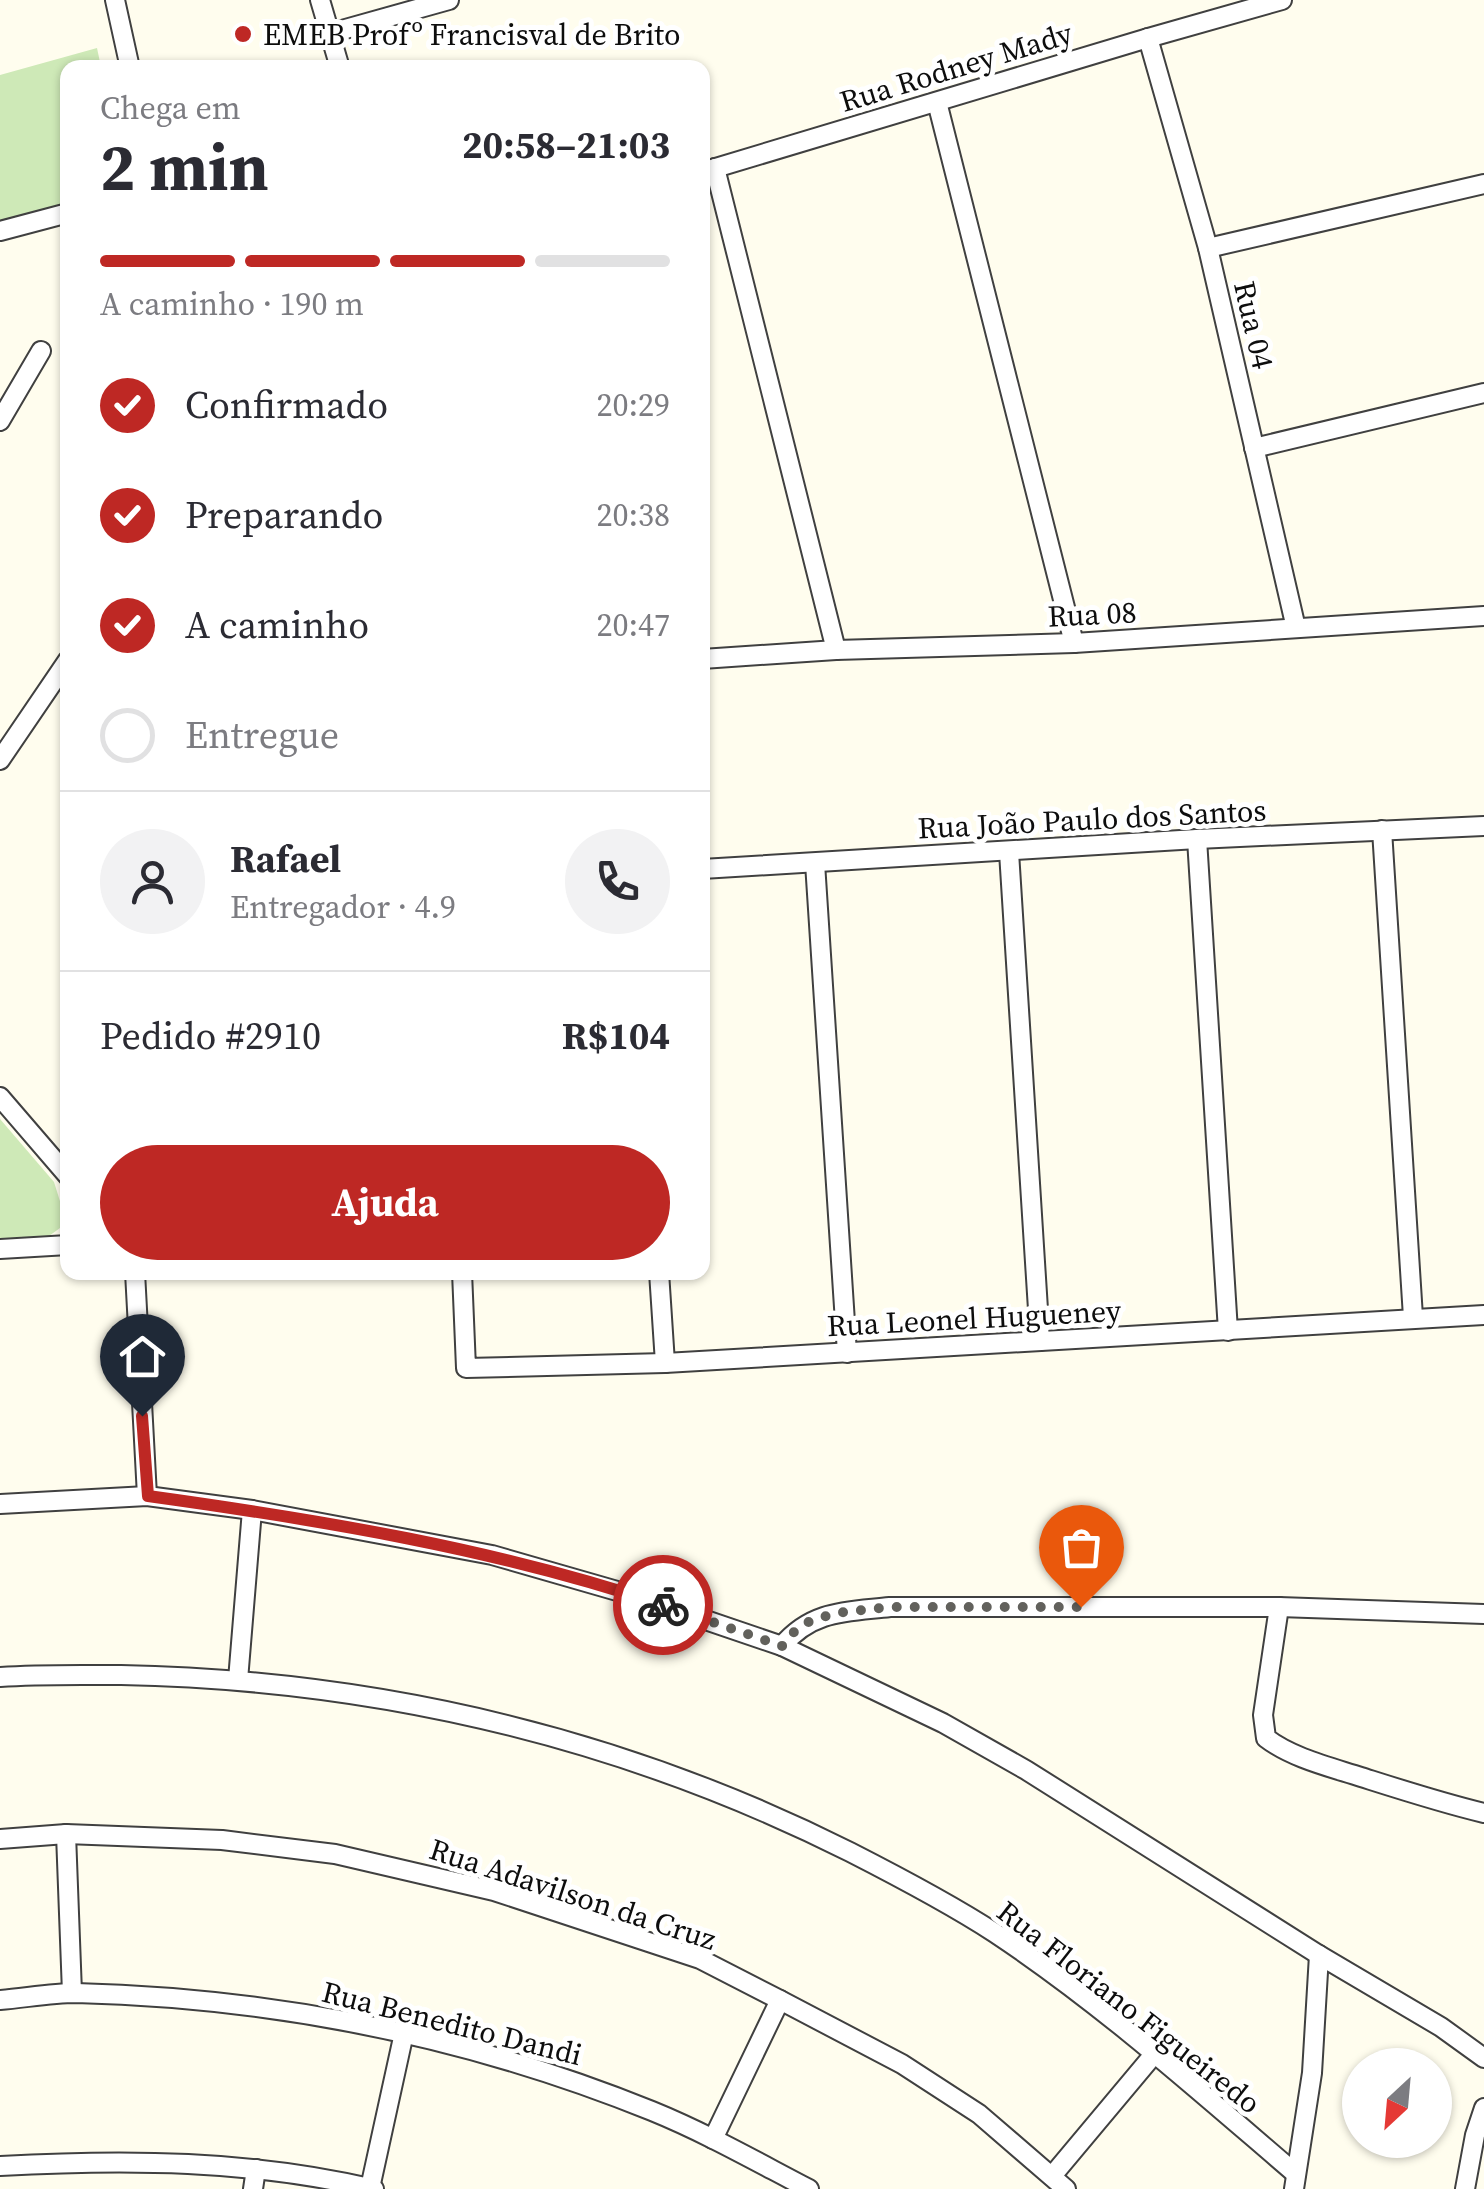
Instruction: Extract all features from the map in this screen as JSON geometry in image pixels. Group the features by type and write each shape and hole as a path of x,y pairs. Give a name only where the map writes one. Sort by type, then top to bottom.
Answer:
{"street":[{"path":"115,0 128,60"},
{"path":"320,0 338,60"},
{"path":"330,33 448,0"},
{"name":"Rua Rodney Mady","path":"710,170 1282,0"},
{"name":"Rua 04","path":"1148,38 1208,248 1296,628"},
{"path":"937,102 1074,643"},
{"path":"710,174 836,650"},
{"path":"1208,248 1484,184"},
{"path":"0,231 60,215"},
{"path":"0,421 41,351"},
{"path":"1254,448 1484,393"},
{"name":"Rua 08","path":"710,658 1074,643 1484,616"},
{"path":"0,760 60,672"},
{"name":"Rua João Paulo dos Santos","path":"710,869 1484,826"},
{"path":"1382,830 1412,1317"},
{"path":"1197,839 1228,1331"},
{"path":"1009,852 1040,1341"},
{"path":"815,863 847,1353"},
{"path":"0,1097 60,1167"},
{"path":"0,1249 60,1245"},
{"path":"135,1280 148,1496"},
{"name":"Rua Leonel Hugueney","path":"462,1280 466,1368 665,1363 1484,1314"},
{"path":"660,1280 665,1363"},
{"path":"0,1504 148,1496 252,1510 492,1555 638,1597 782,1646 944,1723 1026,1770 1319,1956 1441,2027 1484,2058"},
{"path":"238,1680 252,1510"},
{"path":"782,1646 810,1621 836,1613 890,1607 1279,1607 1484,1614"},
{"path":"1279,1607 1263,1715 1266,1738 1339,1770 1484,1813"},
{"name":"Rua Floriano Figueiredo","path":"0,1676 238,1680 366,1695 479,1716 678,1777 790,1822 890,1872 994,1932 1154,2053 1295,2182"},
{"path":"66,1834 72,1993"},
{"name":"Rua Adavilson da Cruz","path":"0,1839 66,1834 222,1840 335,1854 494,1891 700,1959 780,2000 902,2064 979,2114 1059,2182"},
{"path":"1295,2182 1312,2072 1319,1956"},
{"name":"Rua Benedito Dandi","path":"0,2000 72,1993 249,2006 404,2033 580,2083 713,2139 809,2189"},
{"path":"713,2139 780,2000"},
{"path":"0,2158 0,2166 180,2162 256,2169 372,2188 404,2033"},
{"path":"1059,2182 1154,2053"},
{"path":"1465,2189 1484,2108"},
{"path":"253,2189 256,2169"}],"green space":[{"path":"97,48 100,60 60,60 60,207 0,224 0,75"},
{"path":"0,1119 54,1182 60,1201 60,1228 49,1236 0,1239"}],"way so far":[{"path":"663,1605 782,1646 810,1621 836,1613 890,1607 1081,1607"}],"place":[{"name":"EMEB Profº Francisval de Brito","path":"243,34"}],"route":[{"path":"142,1416 148,1496 252,1510 492,1555 663,1605"}]}
